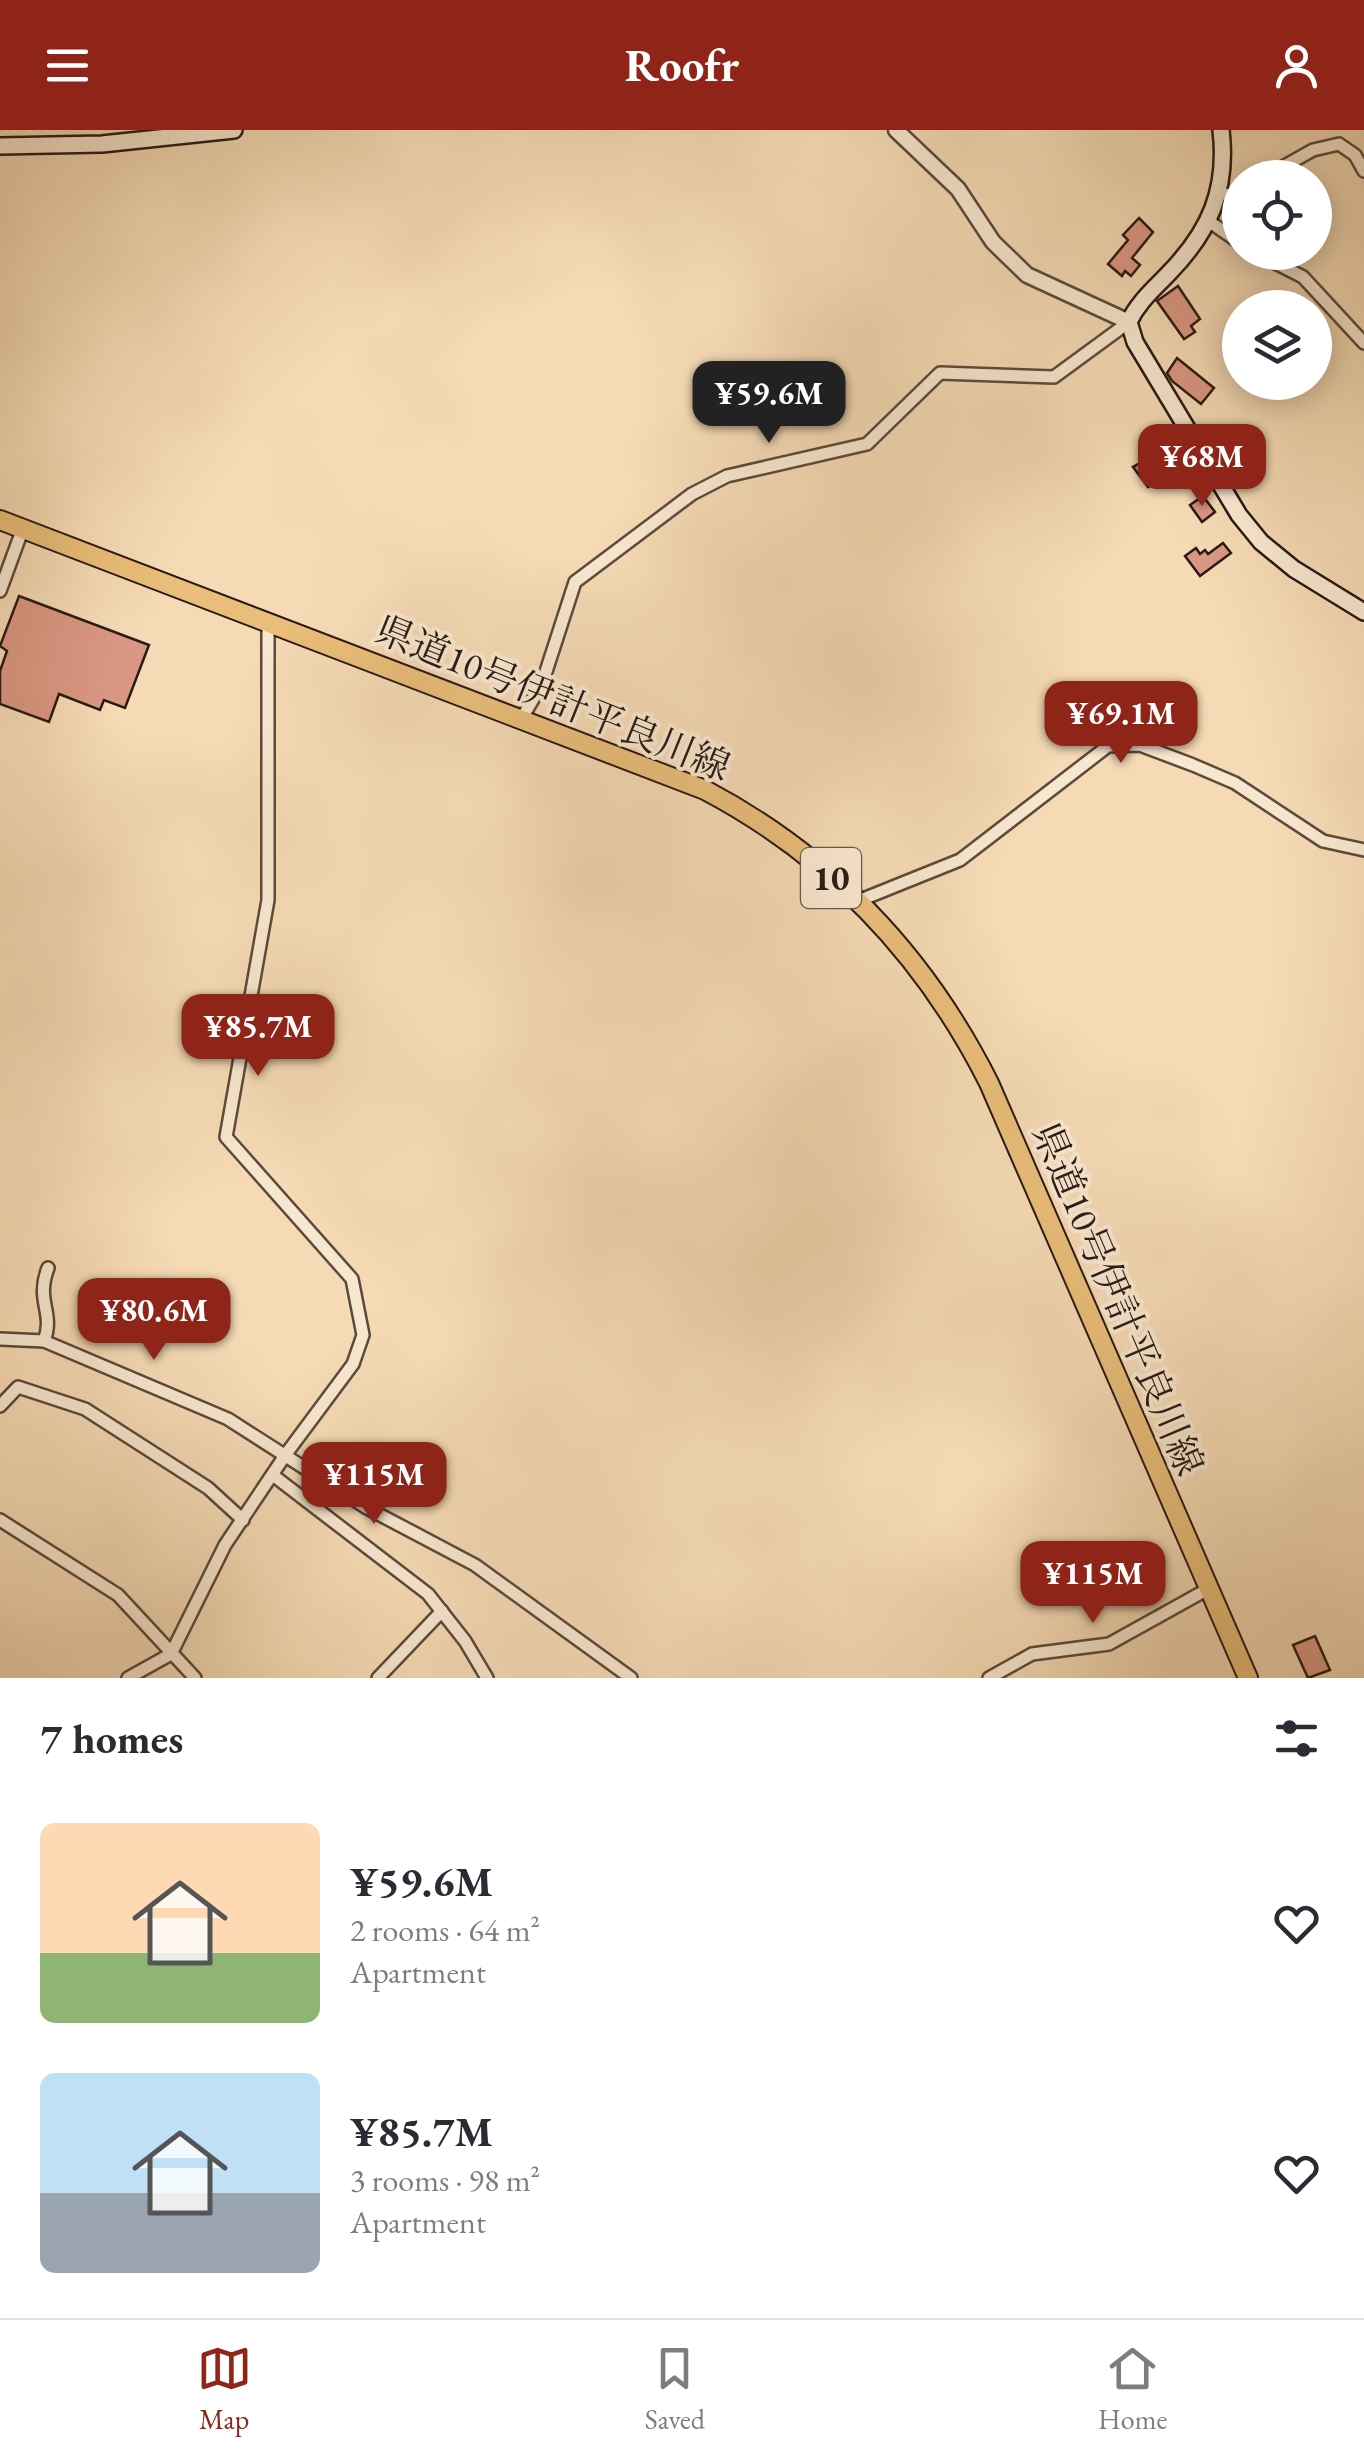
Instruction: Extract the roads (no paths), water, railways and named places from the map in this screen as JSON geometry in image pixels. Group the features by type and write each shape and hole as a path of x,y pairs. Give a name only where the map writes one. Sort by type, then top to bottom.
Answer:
{"main road":[{"path":"0,146 102,144 234,130"},
{"path":"1221,130 1220,193 1210,222 1194,246 1136,307 1129,322 1145,359 1239,515 1277,557 1364,612"},
{"name":"県道10号伊計平良川線","path":"0,520 666,774 738,808 801,852 858,901 936,990 974,1052 1248,1678"}],"street":[{"path":"522,718 542,684 575,582 692,494 727,476 867,444 940,373 1054,378 1129,322 1026,275 993,242 958,190 896,130"},
{"path":"1296,160 1313,150 1339,144 1354,156 1364,172"},
{"path":"1210,222 1222,230"},
{"path":"1289,270 1303,277 1364,343"},
{"path":"0,591 22,528"},
{"path":"128,1678 171,1654 225,1545 286,1454 354,1364 363,1334 352,1279 226,1138 268,900 268,622"},
{"path":"858,901 960,860 1108,746 1140,745 1193,766 1234,784 1323,840 1364,850"},
{"path":"44,1341 50,1327 40,1289 48,1268"},
{"path":"0,1339 44,1341 228,1418 368,1508 476,1565 630,1678"},
{"path":"0,1406 18,1387 84,1409 208,1488 243,1520"},
{"path":"274,1476 428,1594 466,1641 487,1678"},
{"path":"0,1520 118,1595 194,1678"},
{"path":"989,1678 1032,1654 1109,1644 1208,1589"},
{"path":"378,1678 442,1611"}]}
